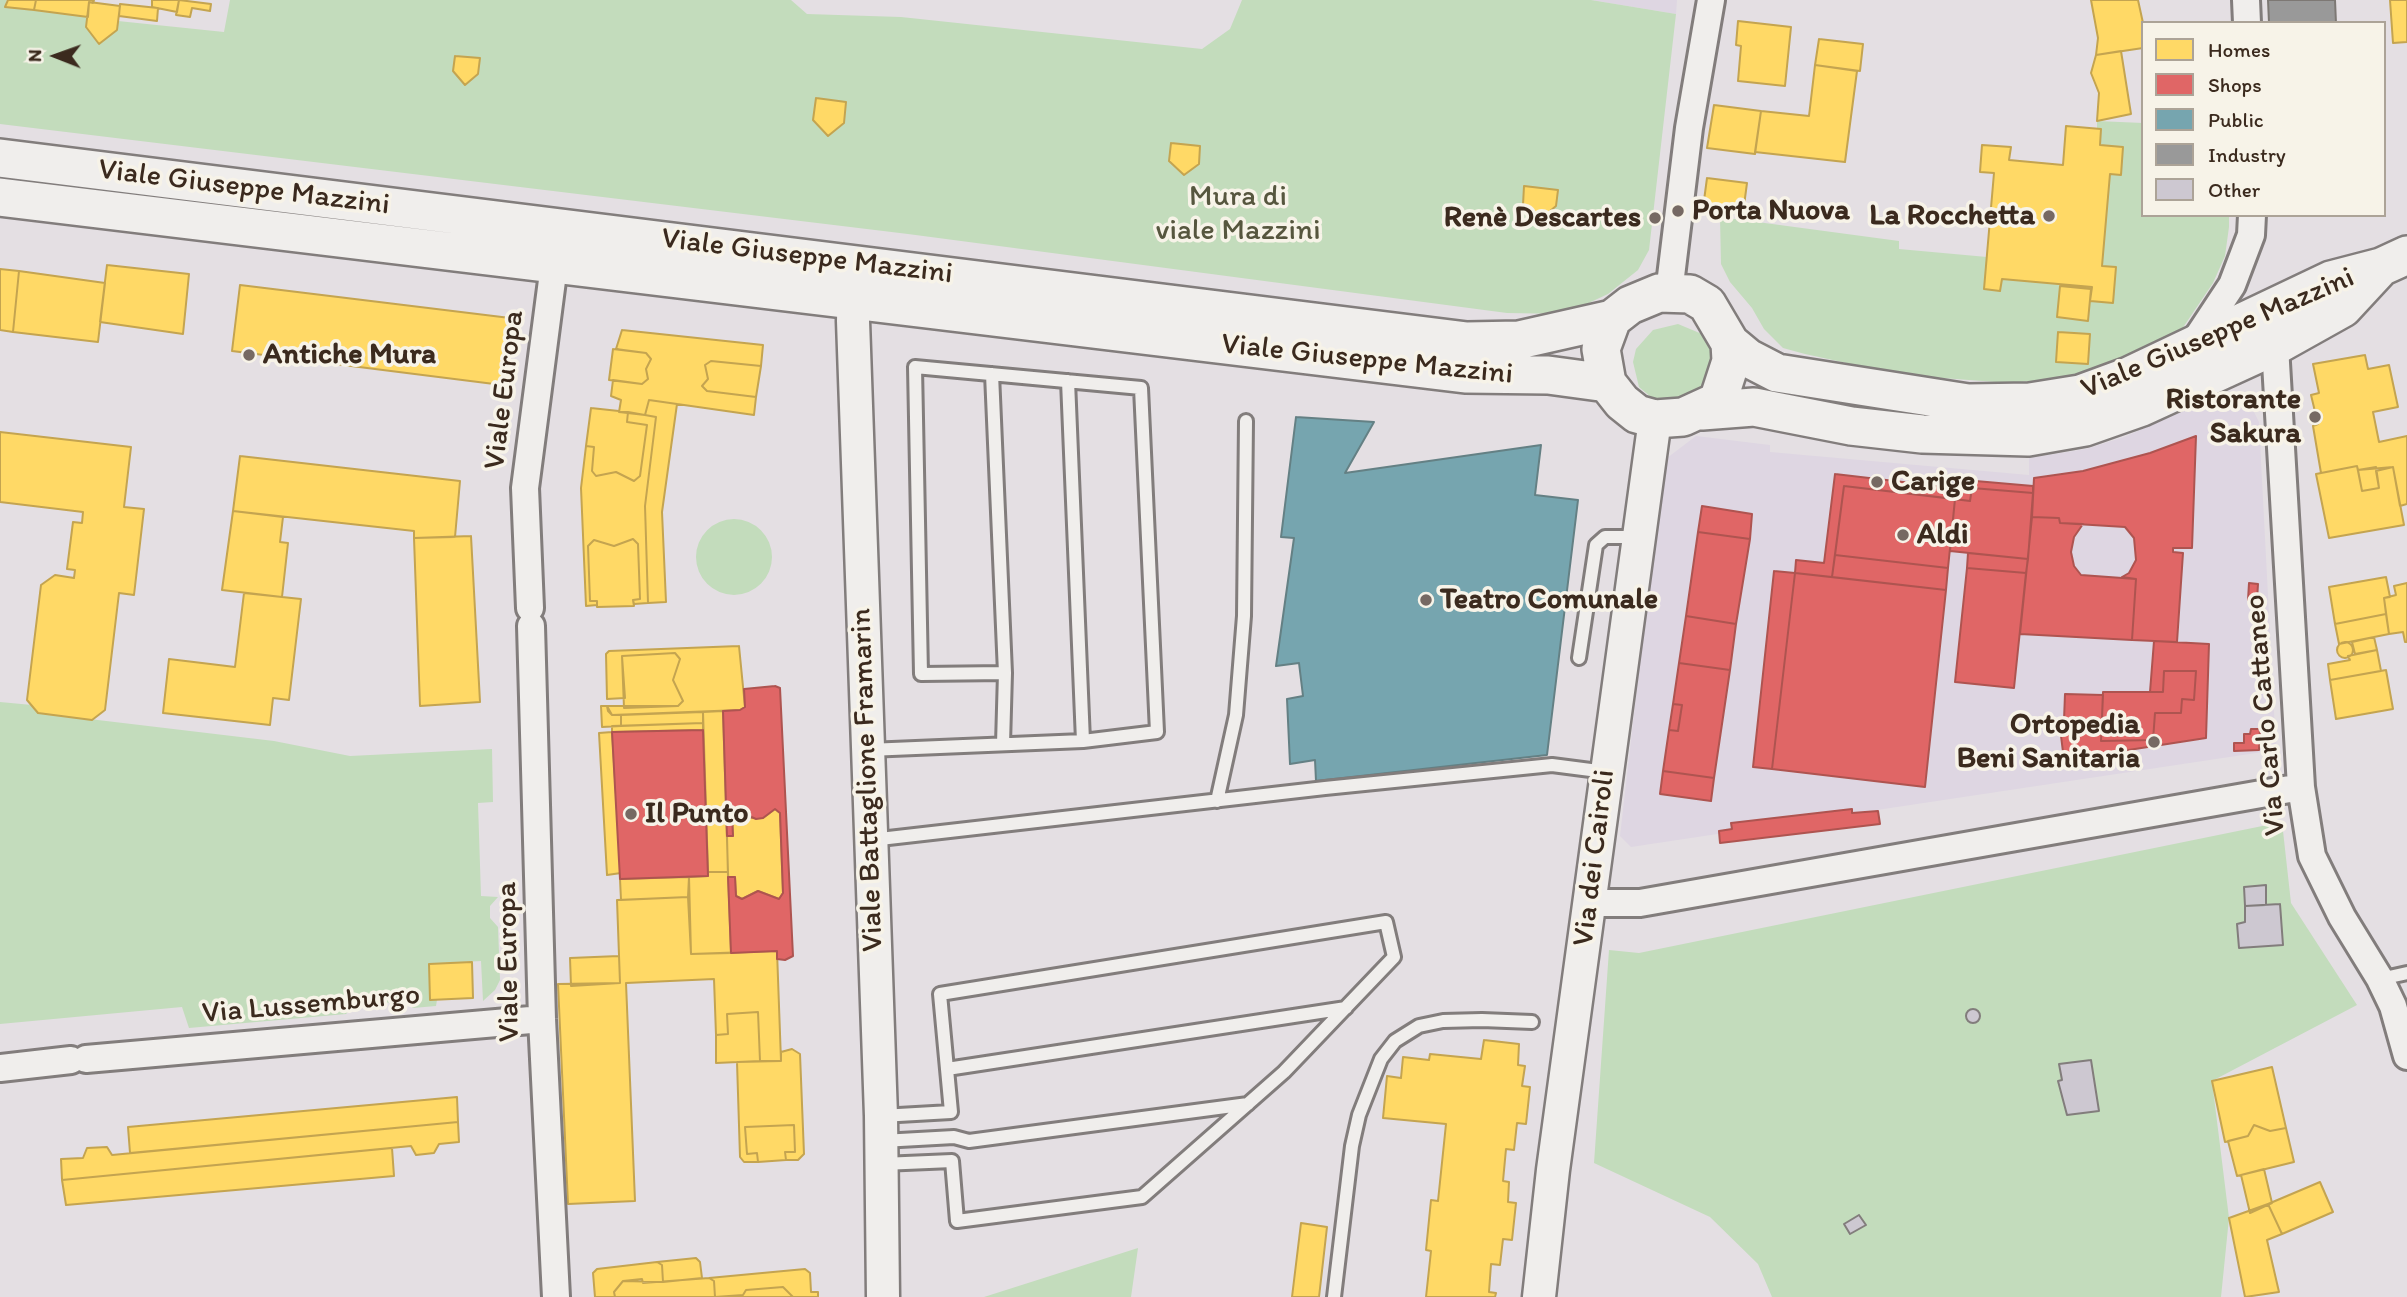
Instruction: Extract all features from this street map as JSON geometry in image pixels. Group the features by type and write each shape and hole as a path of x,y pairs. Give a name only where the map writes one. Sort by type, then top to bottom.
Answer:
{"main road":[{"name":"Viale Giuseppe Mazzini","path":"0,158 1467,341 1518,340 1612,319"},
{"name":"Viale Giuseppe Mazzini","path":"0,197 1465,374 1548,375 1607,383"},
{"name":"Viale Giuseppe Mazzini","path":"1730,343 1748,358 1777,373 1968,403 2030,402 2080,394 2129,376 2331,280 2394,261"},
{"name":"Viale Giuseppe Mazzini","path":"1702,411 1754,407 1851,426 1922,434 2028,437 2085,427 2142,407 2276,345 2343,308 2394,261"},
{"path":"1669,293 1690,294 1707,304 1730,343 1731,360 1718,401 1702,411 1683,417 1655,419 1637,414 1622,402 1607,383 1601,349 1612,319 1630,305 1669,293"}],"street":[{"path":"1669,293 1689,128 1711,0"},
{"path":"2246,0 2247,21"},
{"path":"2193,344 2232,285 2250,235 2252,217"},
{"name":"Viale Battaglione Framarin","path":"855,263 854,302 881,1140 883,1297"},
{"name":"Viale Europa","path":"554,265 526,488 542,1019 556,1297"},
{"name":"Via Carlo Cattaneo","path":"2276,345 2301,787 2312,856 2342,917 2380,979 2400,1005 2407,1056"},
{"name":"Via dei Cairoli","path":"1539,1297 1553,1170 1655,419"},
{"path":"1591,903 1640,903 2301,787"},
{"name":"Via Lussemburgo","path":"0,1068 542,1019"}],"lane":[{"path":"868,750 1083,741 1157,732 1142,388 915,367 921,674 1005,673"},
{"path":"992,374 1005,673 1003,744"},
{"path":"1068,381 1083,741"},
{"path":"1217,801 1236,715 1244,616 1246,421"},
{"path":"1579,658 1596,545 1605,537 1639,537"},
{"path":"870,841 1552,765 1606,772"},
{"path":"1386,922 1394,957 1284,1072 1142,1197 957,1221 952,1161 881,1140 951,1112 940,994 1386,922"},
{"path":"2380,979 2407,973"},
{"path":"947,1069 1346,1008"},
{"path":"1334,1297 1352,1146 1359,1115 1381,1059 1395,1041 1419,1026 1482,1020 1532,1022"},
{"path":"881,1140 954,1136 969,1141 1248,1104"}],"shaded area":[{"path":"1591,0 1677,0 1676,14"},
{"path":"2216,397 2237,399 2251,406 2259,422 2276,750 1631,847 1620,836 1661,479 1667,458 1696,436 1770,445 1770,452 2029,475 2029,458 2086,449 2124,437"}],"green space":[{"name":"Mura di viale Mazzini","path":"0,0 7,0 5,7 88,17 99,44 117,30 118,21 224,32 230,0 791,0 807,14 901,17 1202,49 1230,29 1242,0 1591,0 1676,14 1649,250 1638,270 1608,294 1565,314 1507,313 908,234 0,124","holes":["455,56 480,58 478,73 465,85 453,71","817,98 846,102 844,123 828,136 813,120","1171,143 1200,146 1198,164 1184,175 1169,161","1525,186 1557,190 1556,206 1537,221 1523,205"]},
{"path":"2097,121 2141,123 2141,217 2229,217 2229,227 2225,256 2213,283 2182,329 2139,357 2090,376 2009,383 1902,375 1783,348 1764,329 1752,308 1730,282 1721,264 1720,217 1899,241 1899,249 1987,257 1984,289 2000,291 2002,279 2092,287 2091,301 2113,303 2116,268 2102,266 2110,174 2100,145 2101,130 2097,129"},
{"path":"1678,324 1702,334 1715,356 1705,393 1658,403 1639,387 1633,362 1636,349 1653,330"},
{"path":"742,519 755,525 766,536 772,549 770,572 755,589 742,595 726,595 713,589 698,572 696,549 702,536 719,521"},
{"path":"0,702 32,705 39,713 274,741 350,756 492,749 493,802 478,803 481,896 498,897 490,906 490,918 498,927 500,980 495,990 483,1001 481,961 429,964 430,1000 437,1000 436,1006 413,1008 405,1001 354,1006 346,1014 189,1028 182,1007 0,1024"},
{"path":"2282,822 2291,903 2357,1005 2212,1081 2229,1218 2221,1297 1772,1297 1758,1264 1710,1217 1594,1163 1609,950 1639,953"},
{"path":"1138,1248 1131,1297 984,1297"}],"building: Homes":[{"path":"8,0 36,0 34,10 5,7"},
{"path":"36,0 94,0 93,3 89,2 88,17 34,10"},
{"path":"152,0 179,0 177,12 152,7"},
{"path":"179,0 211,4 210,11 192,8 190,17 176,15"},
{"path":"2091,0 2138,0 2143,21 2141,48 2096,55 2098,38"},
{"path":"2390,0 2407,0 2407,42 2393,43"},
{"path":"89,2 120,6 117,30 99,44 86,27"},
{"path":"120,4 158,8 157,21 119,16"},
{"path":"1738,21 1791,27 1785,86 1738,81 1741,46 1736,45"},
{"path":"1819,39 1863,44 1860,71 1815,65"},
{"path":"2121,51 2131,114 2097,121 2099,93 2091,73 2096,55"},
{"path":"455,56 480,58 478,74 465,85 453,71"},
{"path":"1815,65 1857,71 1845,162 1755,152 1761,111 1809,116"},
{"path":"816,98 846,102 844,123 828,136 813,120"},
{"path":"1714,105 1761,111 1755,154 1707,148"},
{"name":"La Rocchetta","path":"2066,126 2101,129 2100,145 2123,147 2121,175 2110,174 2102,266 2116,267 2113,303 2090,301 2092,287 2002,279 2000,291 1984,289 1994,173 1980,172 1982,145 2011,147 2009,160 2063,165"},
{"path":"1171,143 1200,146 1199,164 1184,175 1169,161"},
{"path":"1707,178 1747,183 1743,213 1703,208"},
{"path":"1524,186 1558,190 1556,206 1537,222 1523,205"},
{"path":"107,265 189,274 183,334 100,322"},
{"path":"0,269 19,271 13,332 0,330"},
{"path":"19,271 105,283 98,342 13,332"},
{"path":"240,285 510,318 502,385 232,351"},
{"path":"2060,286 2091,289 2088,321 2057,317"},
{"path":"622,330 763,345 761,366 711,361 705,365 708,379 702,386 707,391 756,397 754,415 649,400 645,415 619,412 621,400 611,396 613,380 642,384 648,379 646,369 651,359 646,353 616,349"},
{"path":"2058,332 2090,334 2088,364 2056,362"},
{"path":"613,349 646,353 651,359 646,369 648,379 642,384 609,380"},
{"path":"2365,355 2368,369 2389,365 2398,407 2373,412 2379,442 2407,436 2407,504 2400,506 2393,467 2358,470 2357,466 2321,473 2313,426 2318,424 2311,395 2319,393 2313,364"},
{"path":"711,361 761,366 756,397 707,391 702,386 708,379 705,365"},
{"path":"649,400 677,404 662,512 666,602 648,603 645,506 656,417 645,415"},
{"path":"591,408 628,412 627,422 647,425 640,476 634,481 616,472 596,476 592,471 594,447 586,446"},
{"path":"628,412 656,417 645,506 648,603 634,604 633,600 640,599 638,544 633,539 614,546 594,540 588,546 590,601 597,601 597,605 586,606 581,488 586,446 594,447 592,471 596,476 616,472 634,481 640,476 647,425 627,422"},
{"path":"0,432 131,447 124,507 144,509 134,595 119,593 105,710 92,720 38,713 27,700 41,585 55,575 74,578 75,570 67,569 73,522 82,523 83,512 0,502"},
{"path":"240,456 460,481 455,537 414,538 414,531 233,511"},
{"path":"2357,466 2362,491 2379,488 2376,471 2393,467 2404,525 2329,538 2316,474"},
{"path":"2376,467 2379,488 2362,491 2358,470"},
{"path":"233,511 283,517 280,542 288,543 282,597 222,590"},
{"path":"471,536 480,702 420,706 414,538"},
{"path":"633,539 638,544 640,599 633,600 634,606 597,607 597,601 590,601 588,546 594,540 614,546"},
{"path":"2386,577 2390,597 2384,598 2386,614 2335,624 2329,587"},
{"path":"2407,583 2405,642 2403,632 2389,634 2384,598 2396,595 2394,586"},
{"path":"244,593 301,599 289,700 273,698 270,725 163,713 169,659 235,667"},
{"path":"2386,614 2389,634 2339,644 2335,624"},
{"path":"2374,637 2377,650 2355,654 2352,642"},
{"path":"2342,642 2348,642 2353,650 2351,656 2342,658 2337,653 2337,647"},
{"path":"739,646 745,707 740,710 612,715 608,711 607,706 678,706 683,701 673,680 680,659 675,653 622,656 625,698 607,699 606,654 609,651"},
{"path":"2377,650 2381,671 2330,680 2328,664 2350,660 2348,656"},
{"path":"675,653 680,659 673,680 683,701 678,706 624,708 622,656"},
{"path":"2386,670 2393,709 2336,719 2330,680"},
{"path":"601,706 607,706 612,715 621,715 621,726 602,727"},
{"path":"723,711 728,872 708,872 703,712"},
{"path":"703,712 703,723 621,726 621,715"},
{"path":"703,723 703,730 612,732 612,726"},
{"path":"612,732 621,873 607,875 599,733"},
{"path":"775,809 780,813 783,893 779,899 758,891 742,899 736,896 735,877 728,877 727,836 733,836 732,815 738,811 749,818 763,818"},
{"path":"708,872 728,872 731,953 691,954 689,877 708,876"},
{"path":"689,877 688,897 621,900 620,879"},
{"path":"688,897 691,954 777,951 781,1061 760,1061 758,1012 727,1014 728,1034 716,1035 714,979 626,983 635,1201 568,1204 558,984 620,983 617,900"},
{"path":"619,956 620,983 571,986 570,958"},
{"path":"472,962 473,998 430,1000 429,964"},
{"path":"758,1012 760,1061 716,1063 716,1035 728,1034 727,1014"},
{"path":"1484,1040 1519,1044 1518,1065 1525,1066 1522,1086 1530,1087 1526,1124 1517,1123 1514,1150 1506,1149 1503,1181 1509,1182 1508,1202 1516,1203 1512,1240 1503,1239 1500,1265 1491,1264 1489,1292 1496,1293 1495,1297 1426,1297 1431,1251 1426,1250 1431,1200 1438,1201 1446,1124 1383,1118 1387,1076 1401,1078 1403,1057 1429,1060 1430,1054 1481,1059"},
{"path":"792,1049 800,1054 804,1154 798,1160 786,1160 785,1152 795,1152 794,1125 745,1127 747,1154 757,1153 758,1162 744,1162 740,1157 737,1062 781,1061 781,1052"},
{"path":"2272,1067 2286,1128 2270,1131 2254,1125 2248,1136 2225,1142 2212,1081"},
{"path":"457,1097 458,1122 130,1153 128,1127"},
{"path":"458,1122 459,1142 439,1144 434,1153 416,1155 411,1146 62,1180 61,1159 83,1158 87,1148 107,1147 112,1155"},
{"path":"794,1125 795,1152 785,1152 786,1160 758,1162 757,1153 747,1154 745,1127"},
{"path":"2254,1125 2270,1131 2286,1128 2294,1162 2237,1176 2228,1141 2248,1136"},
{"path":"392,1148 394,1176 66,1205 62,1180"},
{"path":"2264,1169 2272,1203 2250,1213 2241,1175"},
{"path":"2320,1182 2333,1212 2282,1234 2268,1204"},
{"path":"2268,1204 2282,1234 2267,1240 2279,1292 2245,1297 2229,1218"},
{"path":"1301,1223 1327,1227 1319,1297 1292,1297"},
{"path":"696,1258 700,1262 702,1278 663,1282 662,1265 657,1262"},
{"path":"657,1262 662,1265 663,1282 623,1281 614,1292 615,1297 595,1297 593,1273 597,1269"},
{"path":"805,1269 810,1273 811,1292 818,1292 818,1297 793,1297 783,1287 746,1290 743,1295 715,1297 714,1281 709,1278"},
{"path":"709,1278 714,1281 715,1297 615,1297 614,1292 623,1281 642,1279 643,1283"},
{"path":"783,1287 793,1297 716,1297 743,1295 746,1290"}],"building: Shops":[{"path":"2196,436 2192,548 2173,548 2173,552 2183,553 2177,642 2132,640 2136,579 2122,577 2129,573 2136,560 2134,538 2125,527 2060,523 2059,518 2032,517 2034,478 2083,471 2150,453"},
{"path":"1835,474 1963,489 1964,480 2033,486 2033,493 1972,488 1970,501 1844,486 1832,577 1795,573 1796,560 1824,563"},
{"path":"1844,486 1955,499 1948,568 1835,555"},
{"path":"1972,488 2033,493 2028,559 1950,551 1955,499 1970,501"},
{"path":"1702,506 1752,514 1750,539 1698,532"},
{"path":"2032,517 2059,518 2060,523 2083,524 2074,537 2071,552 2074,566 2081,575 2136,579 2132,640 2020,634"},
{"path":"1698,532 1750,539 1736,624 1686,616"},
{"path":"1968,553 2028,559 2026,573 1967,568"},
{"path":"1835,555 1948,568 1946,590 1832,577"},
{"path":"1967,568 2026,573 2014,688 1955,682"},
{"path":"1774,571 1795,573 1772,769 1753,767"},
{"path":"1795,573 1946,590 1925,787 1772,769"},
{"path":"2249,583 2258,584 2257,600 2248,600"},
{"path":"1686,616 1736,624 1730,670 1679,663"},
{"path":"2154,641 2209,644 2206,738 2064,760 2059,720 2064,720 2065,694 2103,695 2101,741 2153,740 2155,713 2181,713 2182,699 2194,700 2196,671 2164,671 2163,692 2150,692"},
{"path":"1679,663 1730,670 1714,778 1663,771 1669,730 1678,731 1682,705 1673,704"},
{"path":"2164,671 2196,671 2194,700 2182,699 2181,713 2155,713 2153,740 2101,741 2103,692 2163,692"},
{"path":"775,686 780,688 793,956 785,960 777,959 777,951 731,953 728,877 735,877 736,896 742,899 758,891 779,899 783,893 780,813 775,809 763,818 756,819 738,811 732,815 733,836 727,836 723,711 745,707 744,689"},
{"path":"1673,704 1682,705 1678,731 1669,730"},
{"path":"2251,729 2260,729 2259,750 2234,751 2234,743 2244,743 2244,734 2250,734"},
{"path":"703,730 708,876 620,879 612,732"},
{"path":"1663,771 1714,778 1711,801 1660,794"},
{"path":"1852,809 1852,813 1878,811 1880,824 1720,843 1719,831 1732,829 1731,823"}],"building: Public":[{"name":"Teatro Comunale","path":"1296,417 1374,422 1345,473 1541,445 1535,495 1578,500 1547,755 1316,781 1315,760 1290,764 1287,699 1303,696 1299,663 1276,666 1294,538 1281,537"}],"building: Industry":[{"path":"2268,0 2335,0 2336,21 2269,21"}],"building: Other":[{"path":"2266,885 2266,905 2245,906 2244,887"},
{"path":"2280,904 2283,945 2239,948 2237,924 2245,922 2245,906"},
{"path":"1973,1009 1978,1011 1978,1021 1973,1023 1968,1021 1966,1016 1968,1011"},
{"path":"2091,1060 2099,1111 2067,1115 2058,1081 2062,1080 2059,1064"},
{"path":"1859,1215 1866,1225 1850,1234 1844,1224"}],"place":[{"name":"Porta Nuova","path":"1678,211"},
{"name":"La Rocchetta","path":"2049,216"},
{"name":"Renè Descartes","path":"1655,218"},
{"name":"Antiche Mura","path":"249,355"},
{"name":"Ristorante Sakura","path":"2315,417"},
{"name":"Carige","path":"1877,482"},
{"name":"Aldi","path":"1903,535"},
{"name":"Teatro Comunale","path":"1426,600"},
{"name":"Ortopedia Beni Sanitaria","path":"2154,742"},
{"name":"Il Punto","path":"631,814"}]}
